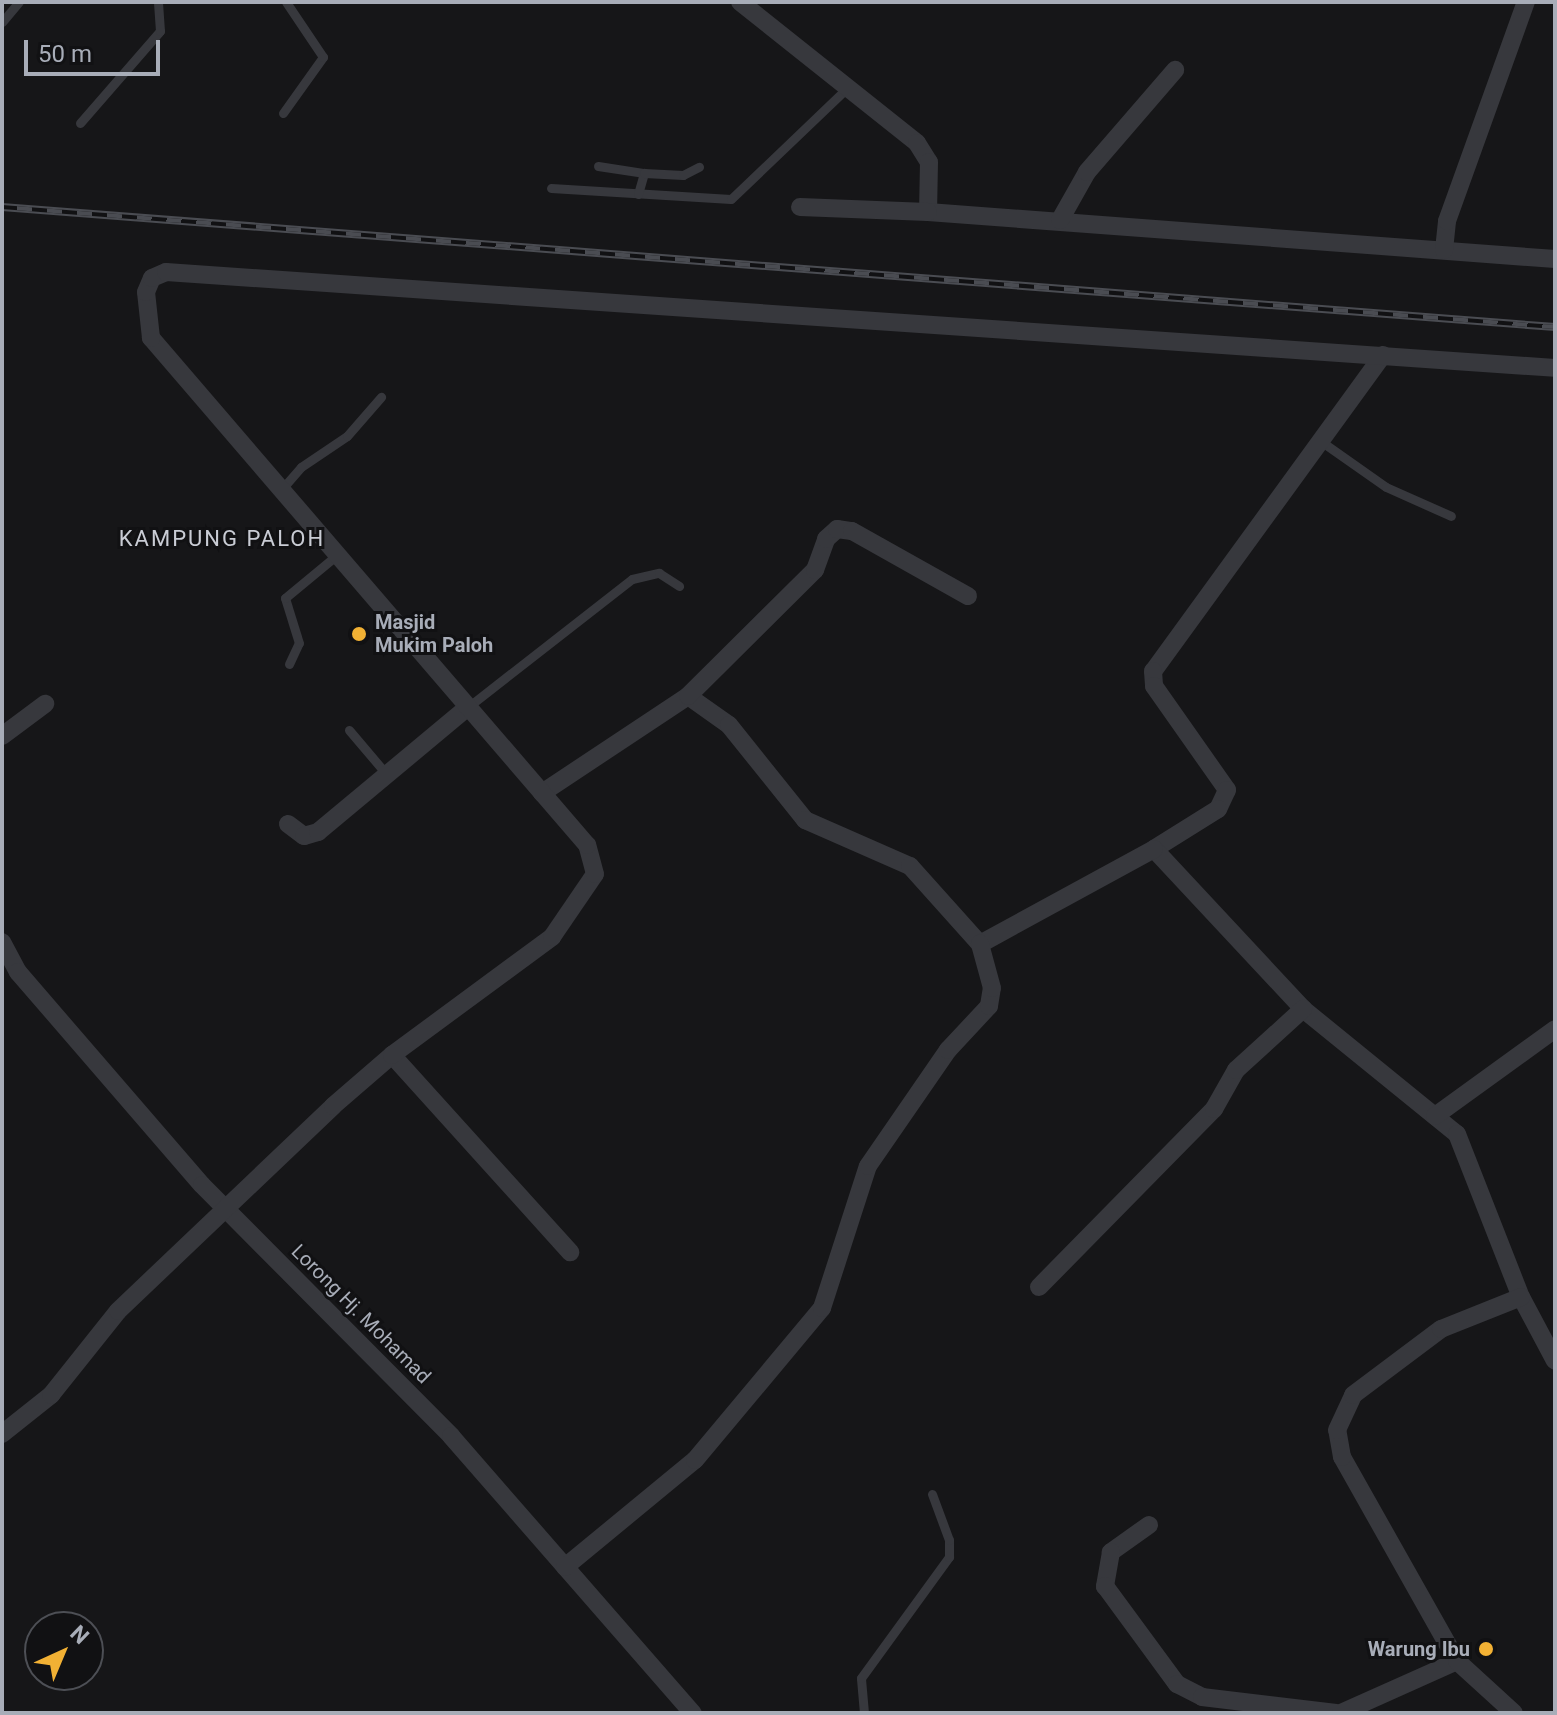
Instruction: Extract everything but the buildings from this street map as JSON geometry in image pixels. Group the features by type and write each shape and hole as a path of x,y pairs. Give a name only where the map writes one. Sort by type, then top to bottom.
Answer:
{"street":[{"path":"740,2 917,143 929,162 928,212"},
{"path":"1444,250 1447,221 1476,152 1526,2"},
{"path":"1060,220 1087,172 1175,70"},
{"path":"800,207 1060,220 1555,259"},
{"path":"2,1434 51,1395 118,1311 392,1055 552,937 591,887 593,854 151,338 146,292 158,273 1555,368"},
{"path":"980,944 1154,849 1218,809 1227,790 1154,686 1153,671 1383,355"},
{"path":"542,793 688,696 815,570 826,539 837,529 852,531 968,596"},
{"path":"565,1567 695,1460 822,1308 868,1166 948,1050 989,1006 991,979 980,944 910,866 805,820 729,725 688,696"},
{"path":"2,736 45,704"},
{"path":"288,824 297,833 311,835 388,776 468,707"},
{"path":"1154,849 1303,1009 1459,1137 1521,1297 1555,1361"},
{"name":"Lorong Hj. Mohamad","path":"2,942 18,972 227,1210 451,1436 693,1713"},
{"path":"1039,1287 1214,1109 1236,1070 1303,1009"},
{"path":"1435,1116 1555,1029"},
{"path":"392,1055 570,1252"},
{"path":"1514,1713 1457,1661 1342,1457 1337,1430 1353,1395 1441,1329 1521,1297"},
{"path":"1149,1525 1111,1552 1105,1586 1177,1684 1202,1697 1338,1713 1457,1661"}],"lane":[{"path":"2,22 19,2"},
{"path":"80,123 160,31 158,2"},
{"path":"283,113 323,57 286,2"},
{"path":"551,188 734,197 848,87"},
{"path":"598,166 683,175 699,167"},
{"path":"638,194 644,173"},
{"path":"281,490 301,467 347,436 381,397"},
{"path":"1322,442 1386,487 1451,516"},
{"path":"289,664 299,638 285,598 337,555"},
{"path":"468,707 632,579 659,573 679,586"},
{"path":"349,730 388,776"},
{"path":"864,1713 861,1678 949,1557 949,1540 932,1494"}],"railway":[{"path":"2,207 1555,327"}],"place":[{"name":"Masjid Mukim Paloh","path":"359,634"},
{"name":"Warung Ibu","path":"1486,1649"}],"district":[{"name":"KAMPUNG PALOH","path":"222,539"}]}
